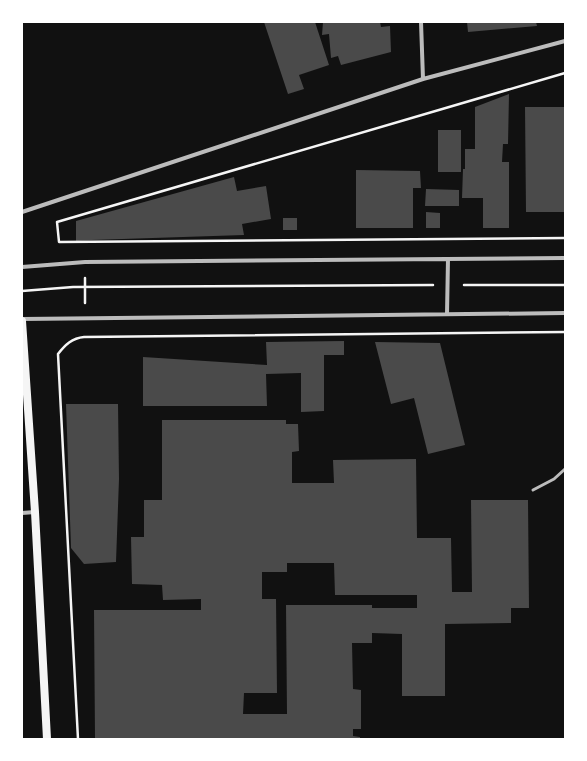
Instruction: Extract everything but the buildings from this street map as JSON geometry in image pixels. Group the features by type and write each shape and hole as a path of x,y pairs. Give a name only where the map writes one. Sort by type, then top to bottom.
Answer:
{"main road":[{"path":"22,320 35,512 47,739"}],"street":[{"path":"421,22 423,79"},
{"path":"22,212 423,79 565,41"},
{"path":"22,267 86,262 565,258"},
{"path":"447,314 448,259"},
{"path":"22,320 565,313"},
{"path":"22,513 35,512"}],"lane":[{"path":"533,490 554,479 565,469"}],"path":[{"path":"565,73 57,222 59,242 565,238"},
{"path":"85,275 85,303"},
{"path":"22,291 85,287 430,285"},
{"path":"469,285 565,285"},
{"path":"78,739 58,354 64,346 70,341 80,337 565,332"}]}
